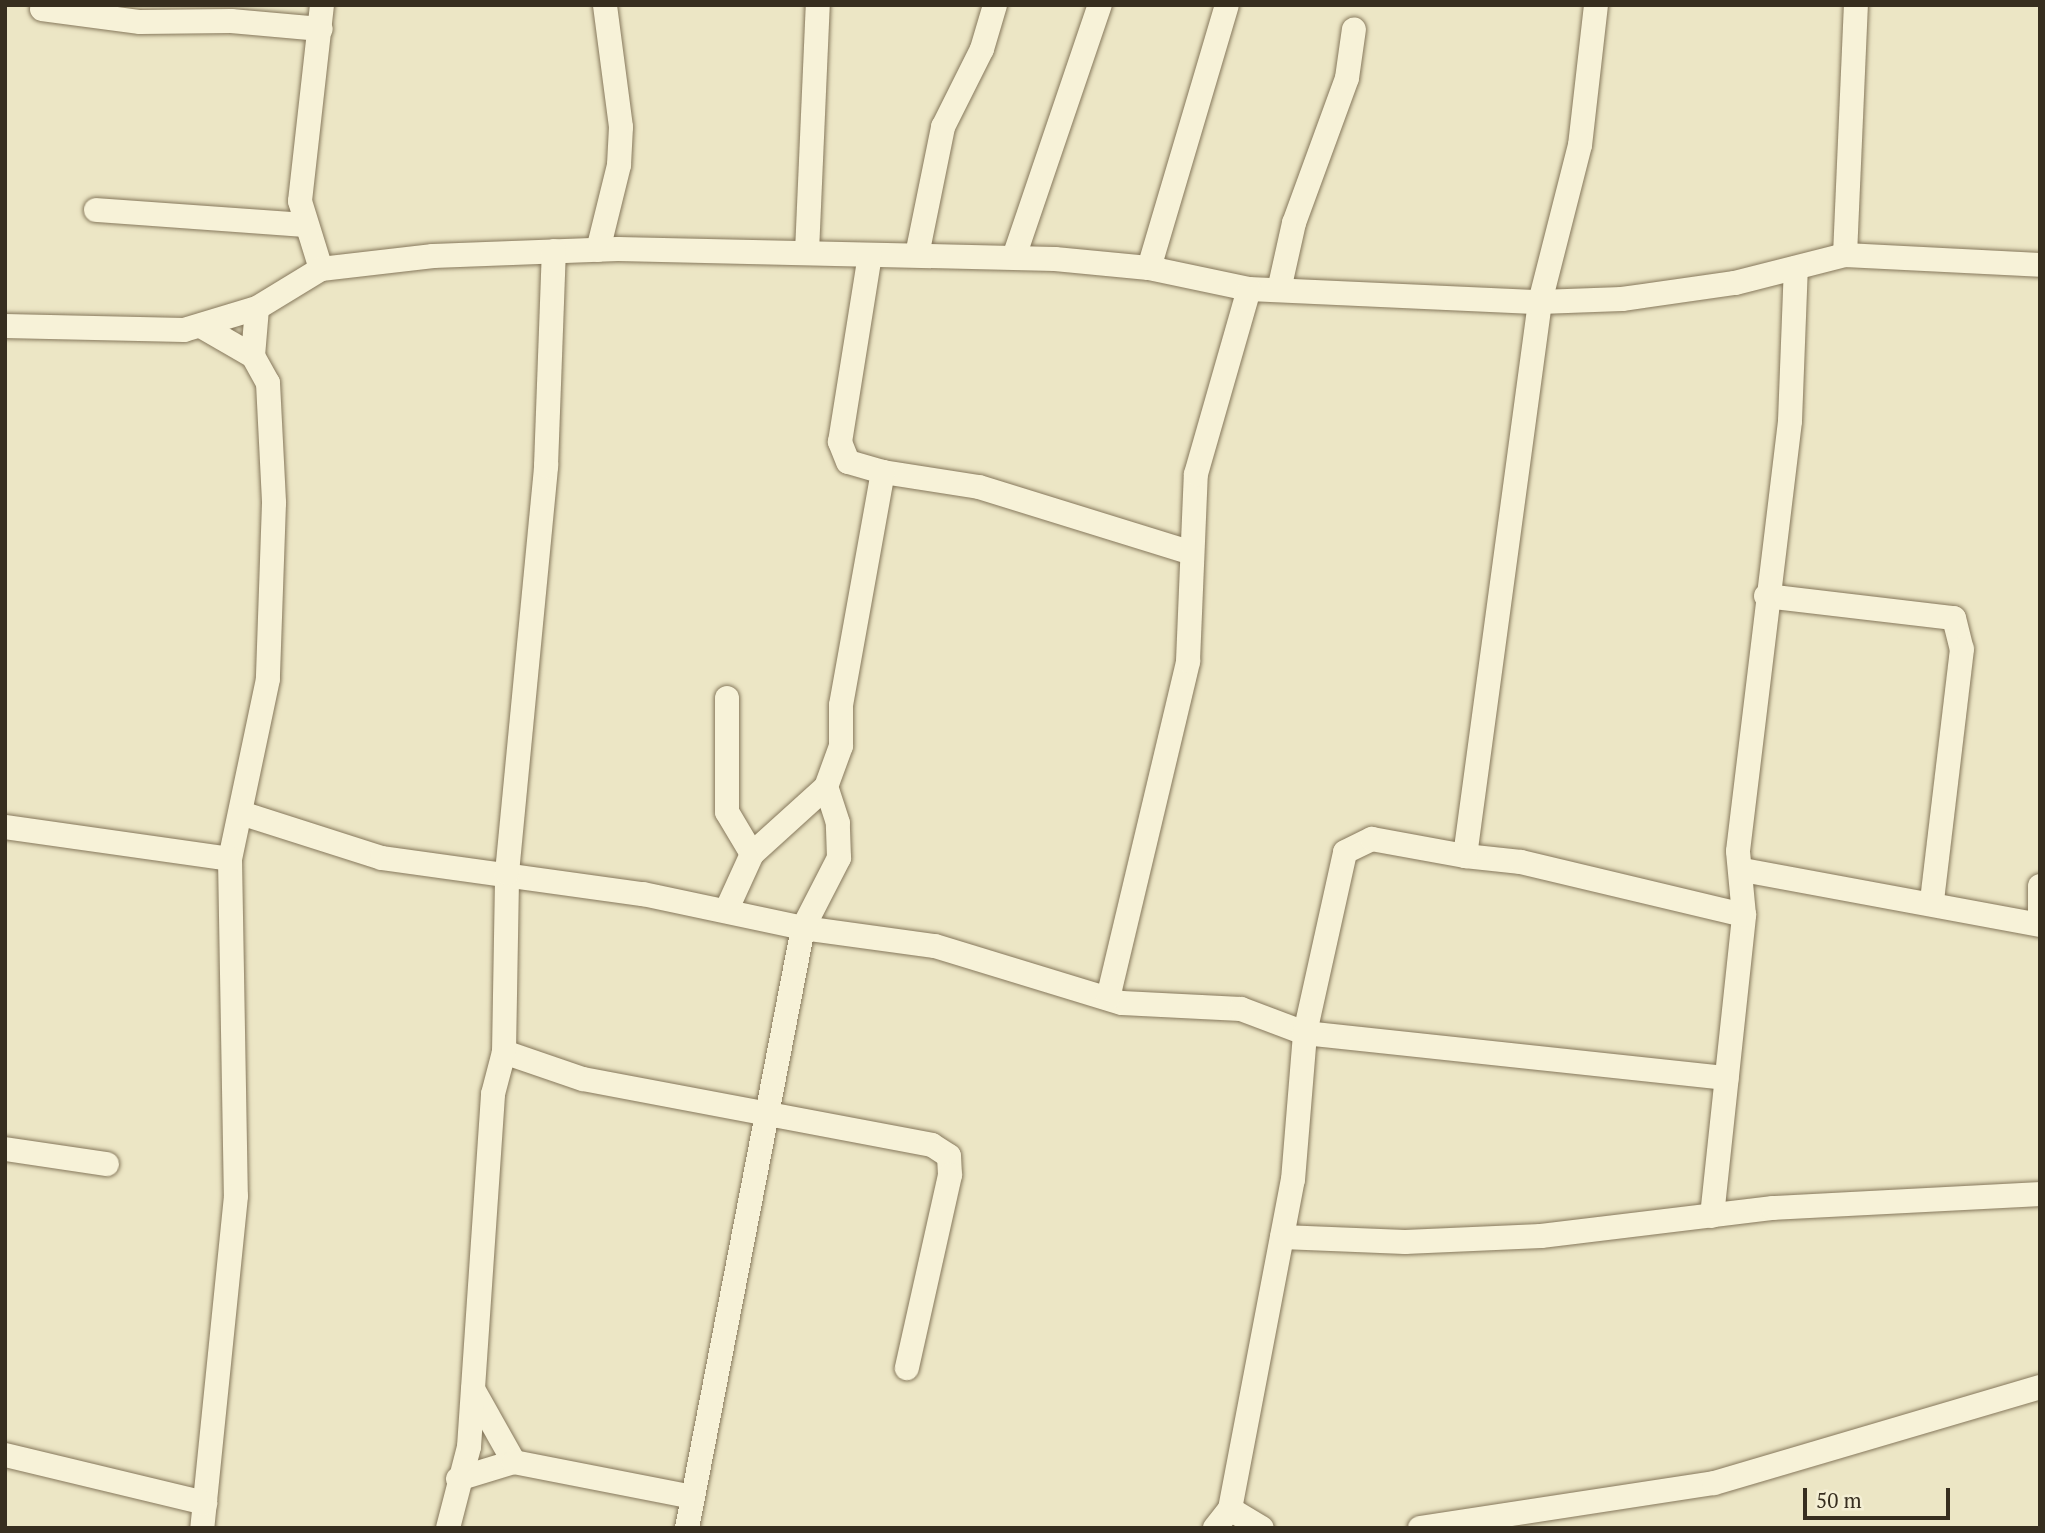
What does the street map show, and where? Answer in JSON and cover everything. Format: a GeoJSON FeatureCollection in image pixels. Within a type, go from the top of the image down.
{"type":"FeatureCollection","features":[{"type":"Feature","properties":{"kind":"street"},"geometry":{"type":"LineString","coordinates":[[598,250],[620,165],[621,127],[605,5]]}},
{"type":"Feature","properties":{"kind":"street"},"geometry":{"type":"LineString","coordinates":[[807,252],[818,5]]}},
{"type":"Feature","properties":{"kind":"street"},"geometry":{"type":"LineString","coordinates":[[917,255],[943,127],[982,49],[995,5]]}},
{"type":"Feature","properties":{"kind":"street"},"geometry":{"type":"LineString","coordinates":[[1014,257],[1100,5]]}},
{"type":"Feature","properties":{"kind":"street"},"geometry":{"type":"LineString","coordinates":[[1149,268],[1227,5]]}},
{"type":"Feature","properties":{"kind":"street"},"geometry":{"type":"LineString","coordinates":[[1465,856],[1540,302],[1580,145],[1596,5]]}},
{"type":"Feature","properties":{"kind":"street"},"geometry":{"type":"LineString","coordinates":[[1845,255],[1856,5]]}},
{"type":"Feature","properties":{"kind":"street"},"geometry":{"type":"LineString","coordinates":[[42,9],[140,22],[321,17],[303,225],[321,269]]}},
{"type":"Feature","properties":{"kind":"street"},"geometry":{"type":"LineString","coordinates":[[1279,290],[1291,233],[1347,78],[1354,29]]}},
{"type":"Feature","properties":{"kind":"street"},"geometry":{"type":"LineString","coordinates":[[96,210],[303,225]]}},
{"type":"Feature","properties":{"kind":"street"},"geometry":{"type":"LineString","coordinates":[[448,1528],[458,1479],[469,1447],[494,1094],[503,1052],[507,873],[546,466],[554,251]]}},
{"type":"Feature","properties":{"kind":"street"},"geometry":{"type":"LineString","coordinates":[[5,326],[106,332],[201,326],[257,308],[321,269],[554,251],[807,252],[1014,257],[1149,268],[1249,289],[1540,302],[1622,299],[1797,268],[1845,255],[2040,265]]}},
{"type":"Feature","properties":{"kind":"street"},"geometry":{"type":"LineString","coordinates":[[870,255],[840,442],[848,462],[883,472],[979,487],[1192,553]]}},
{"type":"Feature","properties":{"kind":"street"},"geometry":{"type":"LineString","coordinates":[[1712,1216],[1744,915],[1743,870],[1738,851],[1766,596],[1790,421],[1797,268]]}},
{"type":"Feature","properties":{"kind":"street"},"geometry":{"type":"LineString","coordinates":[[1108,998],[1188,661],[1192,553],[1207,423],[1249,289]]}},
{"type":"Feature","properties":{"kind":"street"},"geometry":{"type":"LineString","coordinates":[[253,356],[257,308]]}},
{"type":"Feature","properties":{"kind":"street"},"geometry":{"type":"LineString","coordinates":[[201,326],[253,356],[268,383],[272,413],[274,598],[264,713],[244,814],[230,859],[236,1196],[202,1528]]}},
{"type":"Feature","properties":{"kind":"street"},"geometry":{"type":"LineString","coordinates":[[726,911],[752,854],[826,787],[841,746],[841,705],[883,472]]}},
{"type":"Feature","properties":{"kind":"street"},"geometry":{"type":"LineString","coordinates":[[1766,596],[1954,618],[1962,649],[1932,902]]}},
{"type":"Feature","properties":{"kind":"street"},"geometry":{"type":"LineString","coordinates":[[727,698],[727,811],[752,854]]}},
{"type":"Feature","properties":{"kind":"street"},"geometry":{"type":"LineString","coordinates":[[687,1528],[803,928],[839,858],[838,822],[826,787]]}},
{"type":"Feature","properties":{"kind":"street"},"geometry":{"type":"LineString","coordinates":[[244,814],[382,858],[507,873],[726,911],[803,928],[935,946],[1108,998],[1241,1009],[1305,1033],[1727,1078]]}},
{"type":"Feature","properties":{"kind":"street"},"geometry":{"type":"LineString","coordinates":[[5,827],[230,859]]}},
{"type":"Feature","properties":{"kind":"street"},"geometry":{"type":"LineString","coordinates":[[1262,1528],[1223,1519],[1282,1237],[1297,1152],[1305,1033],[1345,852],[1372,839],[1465,856],[1521,862],[1744,915]]}},
{"type":"Feature","properties":{"kind":"street"},"geometry":{"type":"LineString","coordinates":[[1743,870],[2040,923],[2040,886]]}},
{"type":"Feature","properties":{"kind":"street"},"geometry":{"type":"LineString","coordinates":[[503,1052],[583,1079],[932,1145],[949,1156],[950,1175],[907,1368]]}},
{"type":"Feature","properties":{"kind":"street"},"geometry":{"type":"LineString","coordinates":[[5,1149],[107,1164]]}},
{"type":"Feature","properties":{"kind":"street"},"geometry":{"type":"LineString","coordinates":[[1282,1237],[1405,1242],[1541,1236],[1712,1216],[2039,1194]]}},
{"type":"Feature","properties":{"kind":"street"},"geometry":{"type":"LineString","coordinates":[[1420,1528],[1714,1483],[2040,1387]]}},
{"type":"Feature","properties":{"kind":"street"},"geometry":{"type":"LineString","coordinates":[[473,1389],[514,1462]]}},
{"type":"Feature","properties":{"kind":"street"},"geometry":{"type":"LineString","coordinates":[[5,1455],[205,1503]]}},
{"type":"Feature","properties":{"kind":"street"},"geometry":{"type":"LineString","coordinates":[[458,1479],[514,1462],[693,1497]]}}]}
